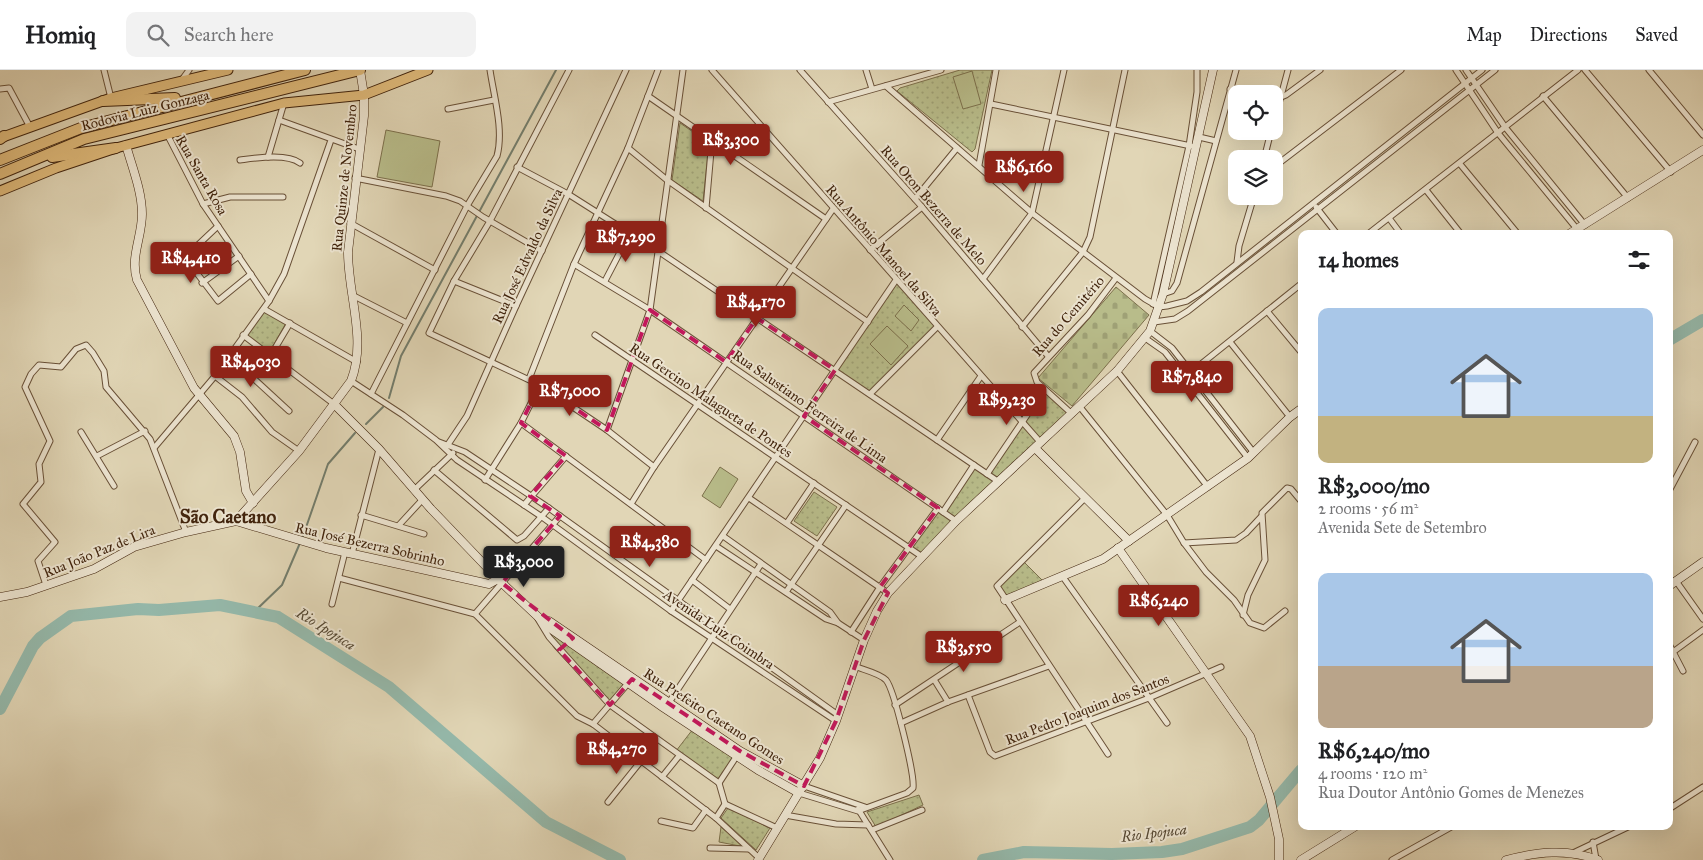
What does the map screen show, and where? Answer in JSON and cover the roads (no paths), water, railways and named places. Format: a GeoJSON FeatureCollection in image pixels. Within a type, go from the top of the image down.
{"type":"FeatureCollection","features":[{"type":"Feature","properties":{"kind":"highway","name":"Rodovia Luiz Gonzaga"},"geometry":{"type":"LineString","coordinates":[[0,160],[81,128],[305,70]]}},
{"type":"Feature","properties":{"kind":"highway","name":"Rodovia Luiz Gonzaga"},"geometry":{"type":"LineString","coordinates":[[0,174],[84,139],[360,70]]}},
{"type":"Feature","properties":{"kind":"highway"},"geometry":{"type":"LineString","coordinates":[[107,100],[164,100],[245,86]]}},
{"type":"Feature","properties":{"kind":"highway"},"geometry":{"type":"LineString","coordinates":[[0,178],[48,158],[121,147]]}},
{"type":"Feature","properties":{"kind":"main road"},"geometry":{"type":"LineString","coordinates":[[1,138],[107,100],[228,70]]}},
{"type":"Feature","properties":{"kind":"main road"},"geometry":{"type":"LineString","coordinates":[[0,192],[47,172],[121,147],[284,103],[364,95],[428,70]]}},
{"type":"Feature","properties":{"kind":"street"},"geometry":{"type":"LineString","coordinates":[[104,70],[107,100]]}},
{"type":"Feature","properties":{"kind":"street"},"geometry":{"type":"LineString","coordinates":[[180,81],[189,70]]}},
{"type":"Feature","properties":{"kind":"street","name":"Rua Quinze de Novembro"},"geometry":{"type":"LineString","coordinates":[[236,521],[299,451],[351,381],[357,362],[358,344],[348,270],[350,222],[364,95],[360,70]]}},
{"type":"Feature","properties":{"kind":"street"},"geometry":{"type":"LineString","coordinates":[[371,394],[500,147],[490,70]]}},
{"type":"Feature","properties":{"kind":"street"},"geometry":{"type":"LineString","coordinates":[[569,70],[490,220],[454,281],[429,332],[540,384],[606,430],[654,467]]}},
{"type":"Feature","properties":{"kind":"street","name":"Rua José Edvaldo da Silva"},"geometry":{"type":"LineString","coordinates":[[446,447],[468,416],[516,306],[626,70]]}},
{"type":"Feature","properties":{"kind":"street"},"geometry":{"type":"LineString","coordinates":[[529,379],[574,264],[628,148],[658,70]]}},
{"type":"Feature","properties":{"kind":"street"},"geometry":{"type":"LineString","coordinates":[[606,430],[650,310],[683,70]]}},
{"type":"Feature","properties":{"kind":"street","name":"Rua Antônio Manoel da Silva"},"geometry":{"type":"LineString","coordinates":[[712,70],[1022,422],[1039,446]]}},
{"type":"Feature","properties":{"kind":"street","name":"Rua Oton Bezerra de Melo"},"geometry":{"type":"LineString","coordinates":[[800,70],[922,207],[1048,356]]}},
{"type":"Feature","properties":{"kind":"street"},"geometry":{"type":"LineString","coordinates":[[866,70],[872,89]]}},
{"type":"Feature","properties":{"kind":"street"},"geometry":{"type":"LineString","coordinates":[[828,102],[941,70]]}},
{"type":"Feature","properties":{"kind":"street"},"geometry":{"type":"LineString","coordinates":[[980,165],[996,70]]}},
{"type":"Feature","properties":{"kind":"street"},"geometry":{"type":"LineString","coordinates":[[983,279],[1032,213],[1064,70]]}},
{"type":"Feature","properties":{"kind":"street"},"geometry":{"type":"LineString","coordinates":[[1022,326],[1083,252],[1093,226],[1125,70]]}},
{"type":"Feature","properties":{"kind":"street"},"geometry":{"type":"LineString","coordinates":[[1156,306],[1163,294],[1193,147],[1197,70]]}},
{"type":"Feature","properties":{"kind":"street"},"geometry":{"type":"LineString","coordinates":[[339,578],[475,614],[577,716],[593,724],[706,810],[758,859],[820,758],[837,718],[864,640],[876,611],[888,593],[921,556],[956,522],[1118,371],[1150,331],[1154,322],[1156,306],[1193,147],[1199,137],[1213,70]]}},
{"type":"Feature","properties":{"kind":"street"},"geometry":{"type":"LineString","coordinates":[[1231,85],[1236,70]]}},
{"type":"Feature","properties":{"kind":"street"},"geometry":{"type":"LineString","coordinates":[[1283,88],[1288,70]]}},
{"type":"Feature","properties":{"kind":"street"},"geometry":{"type":"LineString","coordinates":[[1283,97],[1320,70]]}},
{"type":"Feature","properties":{"kind":"street"},"geometry":{"type":"LineString","coordinates":[[1283,160],[1401,70]]}},
{"type":"Feature","properties":{"kind":"street"},"geometry":{"type":"LineString","coordinates":[[1456,70],[1498,133],[1581,227]]}},
{"type":"Feature","properties":{"kind":"street"},"geometry":{"type":"LineString","coordinates":[[1466,70],[1505,127],[1581,227]]}},
{"type":"Feature","properties":{"kind":"street"},"geometry":{"type":"LineString","coordinates":[[886,86],[980,165],[1032,213],[1116,278],[1156,306],[1187,301],[1482,70]]}},
{"type":"Feature","properties":{"kind":"street"},"geometry":{"type":"LineString","coordinates":[[1154,322],[1168,321],[1181,315],[1495,70]]}},
{"type":"Feature","properties":{"kind":"street"},"geometry":{"type":"LineString","coordinates":[[1373,230],[1578,70]]}},
{"type":"Feature","properties":{"kind":"street"},"geometry":{"type":"LineString","coordinates":[[1584,70],[1671,172]]}},
{"type":"Feature","properties":{"kind":"street"},"geometry":{"type":"LineString","coordinates":[[1649,70],[1703,135]]}},
{"type":"Feature","properties":{"kind":"street"},"geometry":{"type":"LineString","coordinates":[[0,89],[6,87],[12,92],[30,127]]}},
{"type":"Feature","properties":{"kind":"street"},"geometry":{"type":"LineString","coordinates":[[648,96],[826,219]]}},
{"type":"Feature","properties":{"kind":"street"},"geometry":{"type":"LineString","coordinates":[[1163,294],[1172,291],[1177,282],[1228,96]]}},
{"type":"Feature","properties":{"kind":"street"},"geometry":{"type":"LineString","coordinates":[[1543,96],[1628,198]]}},
{"type":"Feature","properties":{"kind":"street"},"geometry":{"type":"LineString","coordinates":[[448,109],[494,100]]}},
{"type":"Feature","properties":{"kind":"street"},"geometry":{"type":"LineString","coordinates":[[268,157],[284,103]]}},
{"type":"Feature","properties":{"kind":"street"},"geometry":{"type":"LineString","coordinates":[[991,104],[1053,119],[1193,147]]}},
{"type":"Feature","properties":{"kind":"street"},"geometry":{"type":"LineString","coordinates":[[279,120],[359,149]]}},
{"type":"Feature","properties":{"kind":"street","name":"Rua Santa Rosa"},"geometry":{"type":"LineString","coordinates":[[167,134],[203,204],[269,300]]}},
{"type":"Feature","properties":{"kind":"street"},"geometry":{"type":"LineString","coordinates":[[1199,137],[1216,141]]}},
{"type":"Feature","properties":{"kind":"street"},"geometry":{"type":"LineString","coordinates":[[154,448],[199,395],[264,309],[284,274],[331,140]]}},
{"type":"Feature","properties":{"kind":"street"},"geometry":{"type":"LineString","coordinates":[[706,208],[712,140]]}},
{"type":"Feature","properties":{"kind":"street"},"geometry":{"type":"LineString","coordinates":[[121,147],[142,207],[141,228],[134,261],[137,280],[199,395],[234,436],[240,452],[246,491],[253,503]]}},
{"type":"Feature","properties":{"kind":"street"},"geometry":{"type":"LineString","coordinates":[[628,148],[706,208],[868,322]]}},
{"type":"Feature","properties":{"kind":"street"},"geometry":{"type":"LineString","coordinates":[[915,199],[958,148]]}},
{"type":"Feature","properties":{"kind":"street"},"geometry":{"type":"LineString","coordinates":[[1576,230],[1671,172],[1703,150]]}},
{"type":"Feature","properties":{"kind":"street"},"geometry":{"type":"LineString","coordinates":[[240,160],[268,157],[295,160],[300,163]]}},
{"type":"Feature","properties":{"kind":"street"},"geometry":{"type":"LineString","coordinates":[[1460,164],[1515,230]]}},
{"type":"Feature","properties":{"kind":"street"},"geometry":{"type":"LineString","coordinates":[[517,167],[568,194],[658,251],[999,482]]}},
{"type":"Feature","properties":{"kind":"street"},"geometry":{"type":"LineString","coordinates":[[355,178],[446,196],[542,251]]}},
{"type":"Feature","properties":{"kind":"street"},"geometry":{"type":"LineString","coordinates":[[1426,190],[1458,230]]}},
{"type":"Feature","properties":{"kind":"street"},"geometry":{"type":"LineString","coordinates":[[203,204],[230,198],[283,197]]}},
{"type":"Feature","properties":{"kind":"street"},"geometry":{"type":"LineString","coordinates":[[1312,202],[1334,230]]}},
{"type":"Feature","properties":{"kind":"street"},"geometry":{"type":"LineString","coordinates":[[1240,269],[1237,262],[1252,205]]}},
{"type":"Feature","properties":{"kind":"street"},"geometry":{"type":"LineString","coordinates":[[870,250],[922,207]]}},
{"type":"Feature","properties":{"kind":"street"},"geometry":{"type":"LineString","coordinates":[[631,504],[654,467],[833,209]]}},
{"type":"Feature","properties":{"kind":"street"},"geometry":{"type":"LineString","coordinates":[[1389,218],[1398,230]]}},
{"type":"Feature","properties":{"kind":"street"},"geometry":{"type":"LineString","coordinates":[[350,222],[435,270]]}},
{"type":"Feature","properties":{"kind":"street"},"geometry":{"type":"LineString","coordinates":[[218,226],[182,260],[184,264],[196,272],[218,301],[251,274]]}},
{"type":"Feature","properties":{"kind":"street"},"geometry":{"type":"LineString","coordinates":[[605,281],[630,235]]}},
{"type":"Feature","properties":{"kind":"street"},"geometry":{"type":"LineString","coordinates":[[202,282],[238,256]]}},
{"type":"Feature","properties":{"kind":"street","name":"Rua Salustiano Ferreira de Lima"},"geometry":{"type":"LineString","coordinates":[[574,264],[605,281],[650,310],[956,522]]}},
{"type":"Feature","properties":{"kind":"street","name":"Rua do Cemitério"},"geometry":{"type":"LineString","coordinates":[[1044,390],[1035,379],[1036,369],[1088,315],[1116,278]]}},
{"type":"Feature","properties":{"kind":"street"},"geometry":{"type":"LineString","coordinates":[[671,611],[896,280]]}},
{"type":"Feature","properties":{"kind":"street"},"geometry":{"type":"LineString","coordinates":[[454,281],[516,306]]}},
{"type":"Feature","properties":{"kind":"street"},"geometry":{"type":"LineString","coordinates":[[1185,377],[1298,286]]}},
{"type":"Feature","properties":{"kind":"street"},"geometry":{"type":"LineString","coordinates":[[351,294],[407,323]]}},
{"type":"Feature","properties":{"kind":"street"},"geometry":{"type":"LineString","coordinates":[[264,309],[357,362]]}},
{"type":"Feature","properties":{"kind":"street"},"geometry":{"type":"LineString","coordinates":[[1268,311],[1298,348]]}},
{"type":"Feature","properties":{"kind":"street"},"geometry":{"type":"LineString","coordinates":[[271,355],[290,323]]}},
{"type":"Feature","properties":{"kind":"street"},"geometry":{"type":"LineString","coordinates":[[870,394],[937,327]]}},
{"type":"Feature","properties":{"kind":"street"},"geometry":{"type":"LineString","coordinates":[[1150,331],[1166,342],[1191,372],[1251,456]]}},
{"type":"Feature","properties":{"kind":"street"},"geometry":{"type":"LineString","coordinates":[[243,335],[334,404]]}},
{"type":"Feature","properties":{"kind":"street","name":"Rua Gercino Malagueta de Pontes"},"geometry":{"type":"LineString","coordinates":[[595,335],[698,403],[921,556]]}},
{"type":"Feature","properties":{"kind":"street"},"geometry":{"type":"LineString","coordinates":[[1145,338],[1165,352],[1251,456]]}},
{"type":"Feature","properties":{"kind":"street"},"geometry":{"type":"LineString","coordinates":[[1230,342],[1290,417]]}},
{"type":"Feature","properties":{"kind":"street"},"geometry":{"type":"LineString","coordinates":[[46,585],[38,561],[55,544],[24,504],[37,488],[42,478],[39,464],[50,441],[27,392],[26,383],[40,365],[61,367],[76,349],[86,345],[104,371],[106,387],[145,432],[154,448],[186,532]]}},
{"type":"Feature","properties":{"kind":"street"},"geometry":{"type":"LineString","coordinates":[[228,356],[290,411]]}},
{"type":"Feature","properties":{"kind":"street"},"geometry":{"type":"LineString","coordinates":[[1118,371],[1208,487]]}},
{"type":"Feature","properties":{"kind":"street"},"geometry":{"type":"LineString","coordinates":[[214,376],[242,397],[272,432],[299,451]]}},
{"type":"Feature","properties":{"kind":"street"},"geometry":{"type":"LineString","coordinates":[[937,440],[981,376]]}},
{"type":"Feature","properties":{"kind":"street"},"geometry":{"type":"LineString","coordinates":[[351,381],[404,415],[446,447]]}},
{"type":"Feature","properties":{"kind":"street"},"geometry":{"type":"LineString","coordinates":[[485,480],[521,423],[540,384]]}},
{"type":"Feature","properties":{"kind":"street"},"geometry":{"type":"LineString","coordinates":[[986,474],[1044,390],[1072,414]]}},
{"type":"Feature","properties":{"kind":"street","name":"Rua Prefeito Caetano Gomes"},"geometry":{"type":"LineString","coordinates":[[334,404],[379,449],[423,500],[500,581],[531,609],[571,640],[666,706],[799,793],[858,809],[866,808],[907,793],[913,788],[901,723]]}},
{"type":"Feature","properties":{"kind":"street"},"geometry":{"type":"LineString","coordinates":[[1080,407],[1167,515],[1184,543],[1215,582],[1234,600],[1250,623],[1264,628],[1285,611]]}},
{"type":"Feature","properties":{"kind":"street"},"geometry":{"type":"LineString","coordinates":[[1005,600],[1103,559],[1251,456],[1290,417],[1298,412]]}},
{"type":"Feature","properties":{"kind":"street"},"geometry":{"type":"LineString","coordinates":[[521,423],[706,560]]}},
{"type":"Feature","properties":{"kind":"street"},"geometry":{"type":"LineString","coordinates":[[82,432],[114,486]]}},
{"type":"Feature","properties":{"kind":"street"},"geometry":{"type":"LineString","coordinates":[[97,456],[145,432]]}},
{"type":"Feature","properties":{"kind":"street"},"geometry":{"type":"LineString","coordinates":[[1673,483],[1695,442]]}},
{"type":"Feature","properties":{"kind":"street"},"geometry":{"type":"LineString","coordinates":[[1039,446],[1085,498],[1129,541]]}},
{"type":"Feature","properties":{"kind":"street","name":"Avenida Luiz Coimbra"},"geometry":{"type":"LineString","coordinates":[[446,447],[456,449],[549,508],[789,680],[837,718]]}},
{"type":"Feature","properties":{"kind":"street","name":"Avenida Luiz Coimbra"},"geometry":{"type":"LineString","coordinates":[[446,447],[451,455],[485,480],[542,517],[671,611],[784,688],[837,718]]}},
{"type":"Feature","properties":{"kind":"street"},"geometry":{"type":"LineString","coordinates":[[332,604],[361,515],[379,449]]}},
{"type":"Feature","properties":{"kind":"street"},"geometry":{"type":"LineString","coordinates":[[414,490],[456,449]]}},
{"type":"Feature","properties":{"kind":"street"},"geometry":{"type":"LineString","coordinates":[[524,505],[566,456]]}},
{"type":"Feature","properties":{"kind":"street"},"geometry":{"type":"LineString","coordinates":[[944,512],[974,465]]}},
{"type":"Feature","properties":{"kind":"street"},"geometry":{"type":"LineString","coordinates":[[434,470],[514,539],[520,540],[549,508]]}},
{"type":"Feature","properties":{"kind":"street"},"geometry":{"type":"LineString","coordinates":[[788,523],[814,483]]}},
{"type":"Feature","properties":{"kind":"street"},"geometry":{"type":"LineString","coordinates":[[1243,615],[1248,595],[1265,560],[1265,536],[1261,517],[1263,509],[1287,488],[1291,489],[1298,497]]}},
{"type":"Feature","properties":{"kind":"street"},"geometry":{"type":"LineString","coordinates":[[749,498],[888,593]]}},
{"type":"Feature","properties":{"kind":"street"},"geometry":{"type":"LineString","coordinates":[[1085,498],[997,586],[1088,721],[1108,754]]}},
{"type":"Feature","properties":{"kind":"street"},"geometry":{"type":"LineString","coordinates":[[400,525],[423,500]]}},
{"type":"Feature","properties":{"kind":"street"},"geometry":{"type":"LineString","coordinates":[[786,592],[846,506]]}},
{"type":"Feature","properties":{"kind":"street"},"geometry":{"type":"LineString","coordinates":[[851,632],[880,587],[938,508]]}},
{"type":"Feature","properties":{"kind":"street"},"geometry":{"type":"LineString","coordinates":[[361,515],[400,525],[424,534]]}},
{"type":"Feature","properties":{"kind":"street"},"geometry":{"type":"LineString","coordinates":[[475,614],[500,581],[560,516]]}},
{"type":"Feature","properties":{"kind":"street"},"geometry":{"type":"LineString","coordinates":[[1184,543],[1236,540],[1246,533],[1261,517]]}},
{"type":"Feature","properties":{"kind":"street","name":"Rua João Paz de Lira"},"geometry":{"type":"LineString","coordinates":[[0,597],[28,592],[94,569],[126,550],[186,532],[236,521]]}},
{"type":"Feature","properties":{"kind":"street","name":"Rua José Bezerra Sobrinho"},"geometry":{"type":"LineString","coordinates":[[236,521],[314,545],[349,553],[489,584],[500,581]]}},
{"type":"Feature","properties":{"kind":"street"},"geometry":{"type":"LineString","coordinates":[[722,536],[830,612],[838,623]]}},
{"type":"Feature","properties":{"kind":"street"},"geometry":{"type":"LineString","coordinates":[[716,546],[826,619],[838,623],[864,640]]}},
{"type":"Feature","properties":{"kind":"street"},"geometry":{"type":"LineString","coordinates":[[1118,548],[1250,736],[1256,749],[1270,797],[1279,839],[1279,860]]}},
{"type":"Feature","properties":{"kind":"street"},"geometry":{"type":"LineString","coordinates":[[1673,583],[1703,562]]}},
{"type":"Feature","properties":{"kind":"street"},"geometry":{"type":"LineString","coordinates":[[666,706],[761,564]]}},
{"type":"Feature","properties":{"kind":"street"},"geometry":{"type":"LineString","coordinates":[[1063,577],[1167,723]]}},
{"type":"Feature","properties":{"kind":"street"},"geometry":{"type":"LineString","coordinates":[[692,580],[730,609]]}},
{"type":"Feature","properties":{"kind":"street"},"geometry":{"type":"LineString","coordinates":[[1676,581],[1703,619]]}},
{"type":"Feature","properties":{"kind":"street"},"geometry":{"type":"LineString","coordinates":[[539,615],[543,630],[610,705],[678,756],[719,783],[726,804],[777,828]]}},
{"type":"Feature","properties":{"kind":"street"},"geometry":{"type":"LineString","coordinates":[[896,705],[935,681],[1020,622]]}},
{"type":"Feature","properties":{"kind":"street"},"geometry":{"type":"LineString","coordinates":[[1683,671],[1673,652],[1703,630]]}},
{"type":"Feature","properties":{"kind":"street"},"geometry":{"type":"LineString","coordinates":[[559,650],[571,640]]}},
{"type":"Feature","properties":{"kind":"street"},"geometry":{"type":"LineString","coordinates":[[854,666],[884,678],[890,685],[901,723],[948,702],[1050,666]]}},
{"type":"Feature","properties":{"kind":"street","name":"Rua Pedro Joaquim dos Santos"},"geometry":{"type":"LineString","coordinates":[[968,695],[990,752],[995,756],[1149,698],[1221,667]]}},
{"type":"Feature","properties":{"kind":"street"},"geometry":{"type":"LineString","coordinates":[[784,688],[789,680]]}},
{"type":"Feature","properties":{"kind":"street"},"geometry":{"type":"LineString","coordinates":[[593,724],[630,681]]}},
{"type":"Feature","properties":{"kind":"street"},"geometry":{"type":"LineString","coordinates":[[935,681],[948,702]]}},
{"type":"Feature","properties":{"kind":"street"},"geometry":{"type":"LineString","coordinates":[[719,783],[738,754]]}},
{"type":"Feature","properties":{"kind":"street"},"geometry":{"type":"LineString","coordinates":[[662,777],[678,756]]}},
{"type":"Feature","properties":{"kind":"street"},"geometry":{"type":"LineString","coordinates":[[608,802],[641,761]]}},
{"type":"Feature","properties":{"kind":"street","name":"Rua Prefeito Caetano Gomes"},"geometry":{"type":"LineString","coordinates":[[759,767],[858,809]]}},
{"type":"Feature","properties":{"kind":"street"},"geometry":{"type":"LineString","coordinates":[[1673,806],[1703,787]]}},
{"type":"Feature","properties":{"kind":"street"},"geometry":{"type":"LineString","coordinates":[[716,818],[726,804]]}},
{"type":"Feature","properties":{"kind":"street"},"geometry":{"type":"LineString","coordinates":[[858,809],[890,860]]}},
{"type":"Feature","properties":{"kind":"street"},"geometry":{"type":"LineString","coordinates":[[662,821],[693,828],[706,810]]}},
{"type":"Feature","properties":{"kind":"street"},"geometry":{"type":"LineString","coordinates":[[872,830],[922,810]]}},
{"type":"Feature","properties":{"kind":"street"},"geometry":{"type":"LineString","coordinates":[[785,815],[836,824],[868,825]]}},
{"type":"Feature","properties":{"kind":"street"},"geometry":{"type":"LineString","coordinates":[[1301,860],[1350,830]]}},
{"type":"Feature","properties":{"kind":"street"},"geometry":{"type":"LineString","coordinates":[[1392,860],[1446,830]]}},
{"type":"Feature","properties":{"kind":"street"},"geometry":{"type":"LineString","coordinates":[[1573,853],[1621,830]]}},
{"type":"Feature","properties":{"kind":"street"},"geometry":{"type":"LineString","coordinates":[[1506,860],[1537,853],[1573,853],[1597,860],[1593,842]]}},
{"type":"Feature","properties":{"kind":"street"},"geometry":{"type":"LineString","coordinates":[[710,848],[749,849]]}},
{"type":"Feature","properties":{"kind":"waterway"},"geometry":{"type":"LineString","coordinates":[[389,398],[401,356],[556,70]]}},
{"type":"Feature","properties":{"kind":"waterway","name":"Rio Ipojuca"},"geometry":{"type":"LineString","coordinates":[[1673,338],[1703,320]]}},
{"type":"Feature","properties":{"kind":"waterway"},"geometry":{"type":"LineString","coordinates":[[366,424],[383,407]]}},
{"type":"Feature","properties":{"kind":"waterway"},"geometry":{"type":"LineString","coordinates":[[302,539],[328,464],[355,433]]}},
{"type":"Feature","properties":{"kind":"waterway"},"geometry":{"type":"LineString","coordinates":[[254,612],[282,585],[300,543]]}},
{"type":"Feature","properties":{"kind":"waterway","name":"Rio Ipojuca"},"geometry":{"type":"LineString","coordinates":[[0,709],[33,646],[40,638],[71,616],[138,609],[159,610],[220,605],[278,617],[389,687],[546,822],[620,860]]}},
{"type":"Feature","properties":{"kind":"waterway","name":"Rio Ipojuca"},"geometry":{"type":"LineString","coordinates":[[983,860],[1024,852],[1112,854],[1162,852],[1182,849],[1250,827],[1259,820],[1298,774]]}},
{"type":"Feature","properties":{"kind":"district","name":"São Caetano"},"geometry":{"type":"Point","coordinates":[228,516]}}]}
